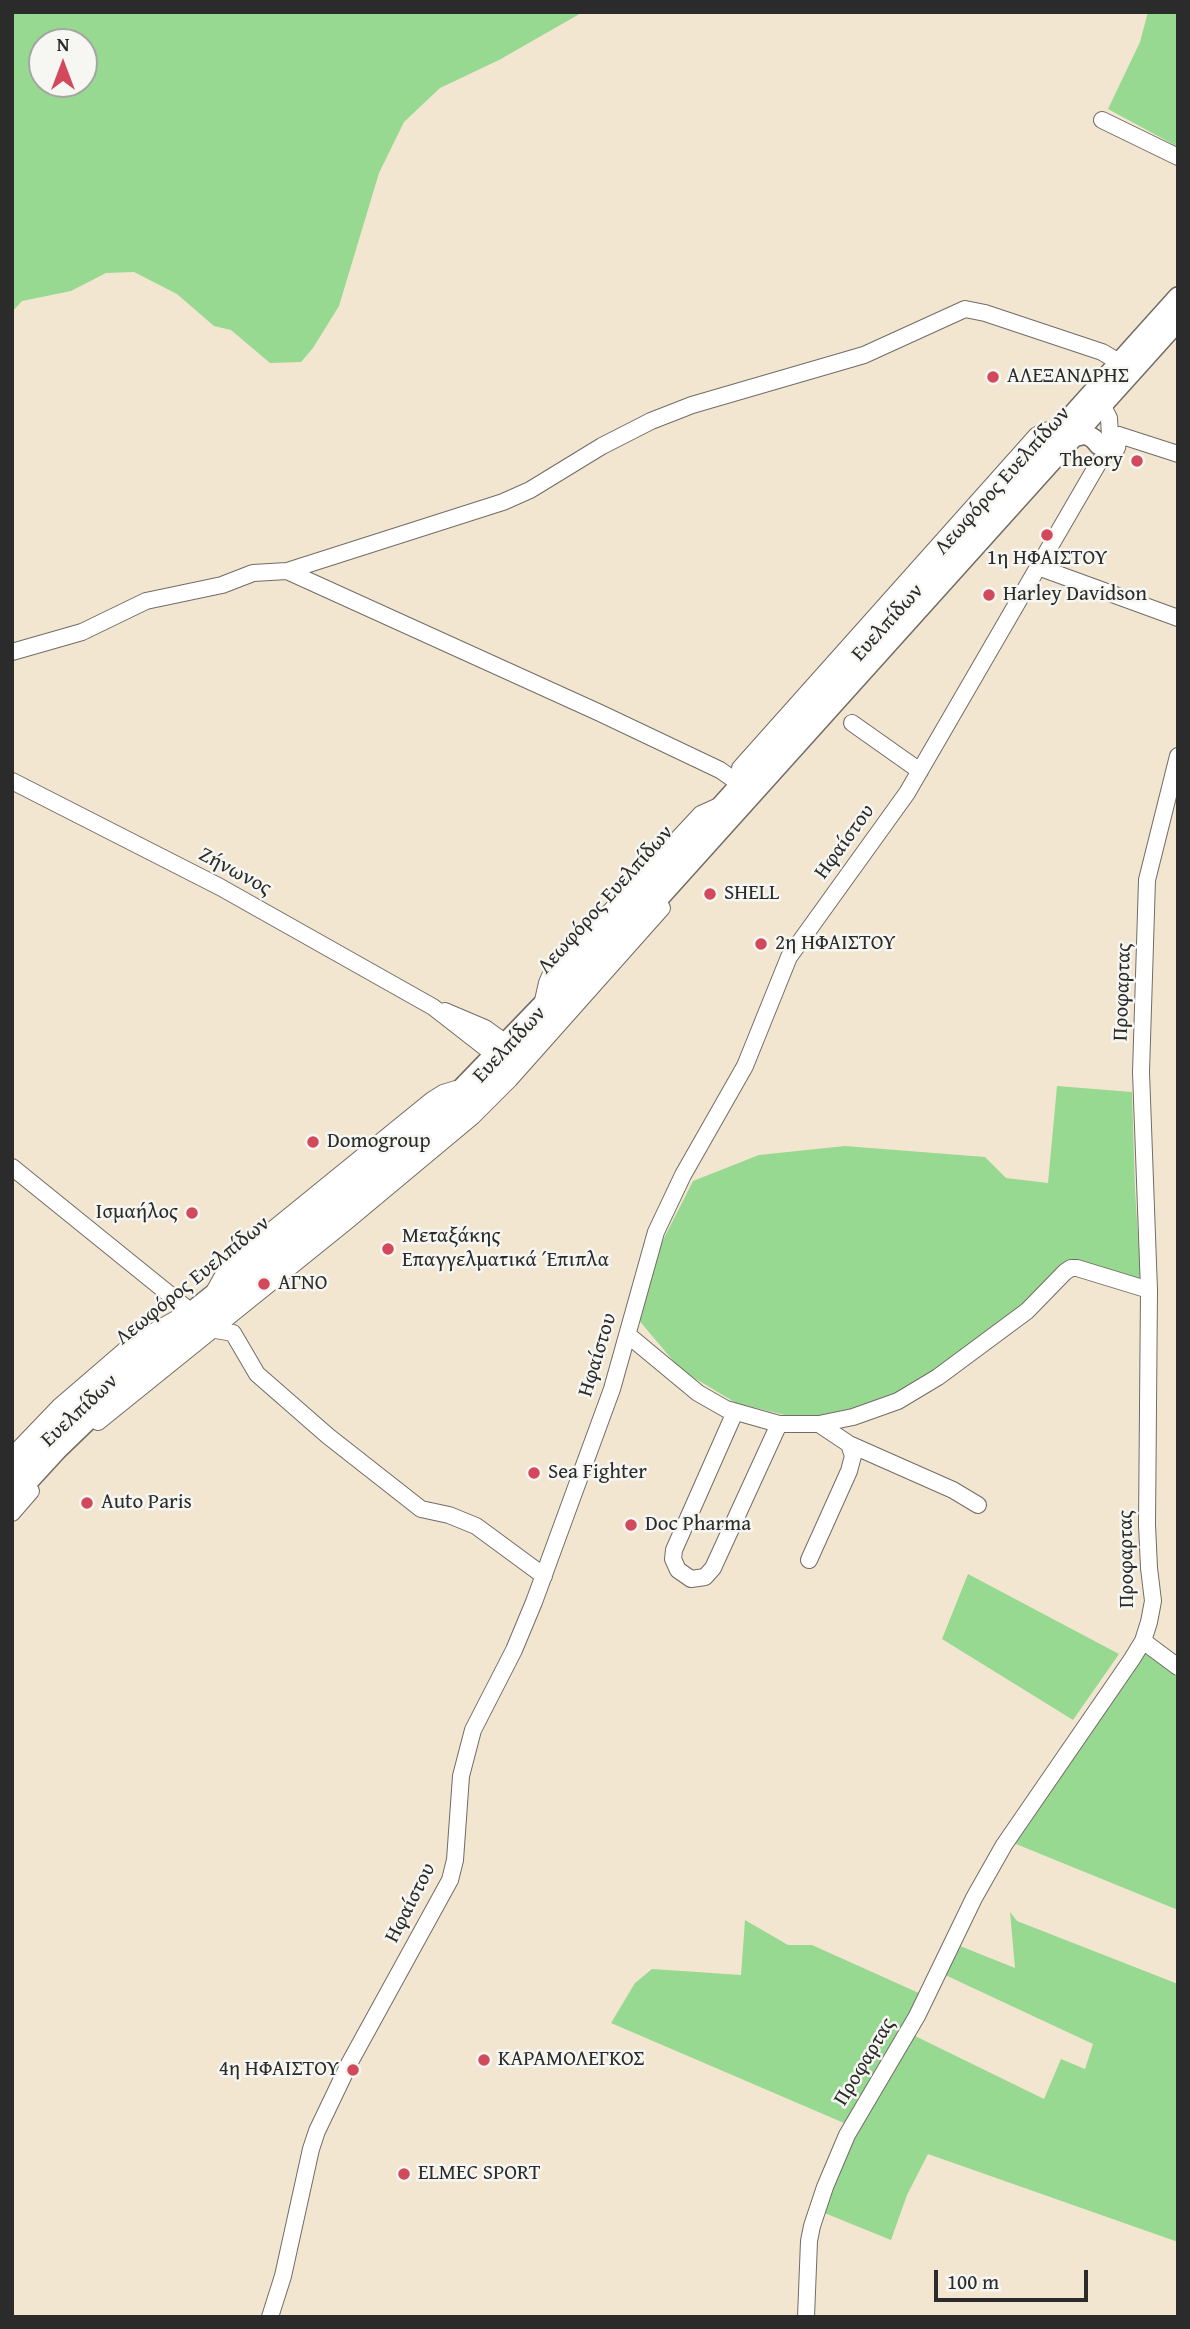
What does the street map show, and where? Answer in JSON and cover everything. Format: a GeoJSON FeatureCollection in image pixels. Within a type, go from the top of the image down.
{"type":"FeatureCollection","features":[{"type":"Feature","properties":{"kind":"main road","name":"Λεωφόρος Ευελπίδων"},"geometry":{"type":"LineString","coordinates":[[1094,404],[1119,362],[1178,297]]}},
{"type":"Feature","properties":{"kind":"main road","name":"Λεωφόρος Ευελπίδων"},"geometry":{"type":"LineString","coordinates":[[12,1475],[97,1388],[368,1171],[462,1088],[593,979],[648,898],[740,784],[1066,433],[1178,321]]}},
{"type":"Feature","properties":{"kind":"main road","name":"Λεωφόρος Ευελπίδων"},"geometry":{"type":"LineString","coordinates":[[13,1508],[57,1450],[117,1392],[343,1217],[447,1123],[542,1005],[771,780],[867,673],[1032,482],[1066,433]]}},
{"type":"Feature","properties":{"kind":"main road"},"geometry":{"type":"LineString","coordinates":[[1066,433],[1086,434],[1094,439],[1101,454]]}},
{"type":"Feature","properties":{"kind":"street"},"geometry":{"type":"LineString","coordinates":[[1102,120],[1178,157]]}},
{"type":"Feature","properties":{"kind":"street"},"geometry":{"type":"LineString","coordinates":[[12,652],[82,632],[146,601],[222,585],[253,573],[287,571],[503,502],[530,490],[602,446],[651,421],[692,405],[864,355],[965,309],[985,313],[1102,352],[1119,362]]}},
{"type":"Feature","properties":{"kind":"street"},"geometry":{"type":"LineString","coordinates":[[1094,404],[1101,454],[1117,448],[1119,435],[1178,454]]}},
{"type":"Feature","properties":{"kind":"street","name":"Ηφαίστου"},"geometry":{"type":"LineString","coordinates":[[270,2317],[283,2276],[314,2137],[348,2067],[449,1884],[455,1860],[461,1776],[473,1730],[519,1639],[544,1576],[612,1389],[656,1232],[686,1170],[746,1066],[789,957],[907,793],[1101,454]]}},
{"type":"Feature","properties":{"kind":"street"},"geometry":{"type":"LineString","coordinates":[[1038,567],[1178,618]]}},
{"type":"Feature","properties":{"kind":"street"},"geometry":{"type":"LineString","coordinates":[[287,571],[612,718],[720,770],[740,784]]}},
{"type":"Feature","properties":{"kind":"street"},"geometry":{"type":"LineString","coordinates":[[852,723],[920,771]]}},
{"type":"Feature","properties":{"kind":"street","name":"Προφαρτας"},"geometry":{"type":"LineString","coordinates":[[806,2317],[812,2226],[847,2135],[917,2016],[974,1898],[1004,1845],[1143,1641],[1149,1622],[1153,1601],[1147,1525],[1149,1290],[1141,1072],[1147,880],[1178,756]]}},
{"type":"Feature","properties":{"kind":"street","name":"Ζήνωνος"},"geometry":{"type":"LineString","coordinates":[[12,781],[220,887],[433,1007],[506,1053]]}},
{"type":"Feature","properties":{"kind":"street","name":"Ευελπίδων"},"geometry":{"type":"LineString","coordinates":[[13,1508],[102,1418],[343,1217],[473,1116],[510,1079],[593,979]]}},
{"type":"Feature","properties":{"kind":"street"},"geometry":{"type":"LineString","coordinates":[[12,1167],[190,1311]]}},
{"type":"Feature","properties":{"kind":"street"},"geometry":{"type":"LineString","coordinates":[[628,1335],[698,1393],[735,1412],[779,1424],[819,1424],[853,1417],[898,1401],[938,1377],[1027,1311],[1072,1268],[1149,1290]]}},
{"type":"Feature","properties":{"kind":"street","name":"Ευελπίδων"},"geometry":{"type":"LineString","coordinates":[[12,1456],[60,1406],[132,1343],[190,1311]]}},
{"type":"Feature","properties":{"kind":"street"},"geometry":{"type":"LineString","coordinates":[[210,1329],[233,1333],[257,1374],[328,1436],[421,1509],[449,1515],[476,1526],[544,1576]]}},
{"type":"Feature","properties":{"kind":"street"},"geometry":{"type":"LineString","coordinates":[[735,1412],[674,1550],[673,1559],[678,1570],[691,1579],[705,1577],[713,1568],[779,1424]]}},
{"type":"Feature","properties":{"kind":"street"},"geometry":{"type":"LineString","coordinates":[[819,1424],[849,1444],[942,1485],[978,1505]]}},
{"type":"Feature","properties":{"kind":"street"},"geometry":{"type":"LineString","coordinates":[[809,1560],[849,1471],[853,1456],[849,1444]]}},
{"type":"Feature","properties":{"kind":"street"},"geometry":{"type":"LineString","coordinates":[[1143,1641],[1178,1667]]}},
{"type":"Feature","properties":{"kind":"green space"},"geometry":{"type":"Polygon","coordinates":[[[12,12],[583,12],[499,60],[440,88],[404,122],[379,173],[339,306],[301,362],[270,363],[231,330],[214,326],[177,294],[134,272],[106,273],[71,291],[22,301],[12,312],[12,12]]]}},
{"type":"Feature","properties":{"kind":"green space"},"geometry":{"type":"Polygon","coordinates":[[[1148,12],[1178,12],[1178,147],[1108,109],[1140,42],[1148,12]]]}},
{"type":"Feature","properties":{"kind":"green space"},"geometry":{"type":"Polygon","coordinates":[[[1057,1086],[1132,1092],[1141,1282],[1072,1263],[941,1370],[878,1401],[839,1414],[793,1417],[736,1403],[681,1370],[637,1318],[658,1250],[693,1181],[759,1155],[845,1146],[985,1157],[1006,1178],[1048,1183],[1057,1086]]]}},
{"type":"Feature","properties":{"kind":"green space"},"geometry":{"type":"Polygon","coordinates":[[[968,1574],[1119,1654],[1073,1720],[942,1639],[968,1574]]]}},
{"type":"Feature","properties":{"kind":"green space"},"geometry":{"type":"Polygon","coordinates":[[[1141,1650],[1178,1679],[1178,1910],[1016,1844],[1009,1847],[1141,1650]]]}},
{"type":"Feature","properties":{"kind":"green space"},"geometry":{"type":"Polygon","coordinates":[[[1010,1912],[1017,1921],[1178,1984],[1178,2242],[928,2154],[907,2195],[891,2240],[822,2212],[843,2155],[913,2035],[1044,2099],[1061,2059],[1085,2069],[1093,2044],[943,1974],[955,1944],[1015,1968],[1010,1912]]]}},
{"type":"Feature","properties":{"kind":"green space"},"geometry":{"type":"Polygon","coordinates":[[[745,1920],[788,1945],[812,1945],[921,1994],[909,2021],[844,2123],[611,2023],[635,1983],[652,1969],[741,1975],[745,1920]]]}},
{"type":"Feature","properties":{"kind":"place","name":"ΑΛΕΞΑΝΔΡΗΣ"},"geometry":{"type":"Point","coordinates":[993,377]}},
{"type":"Feature","properties":{"kind":"place","name":"Theory"},"geometry":{"type":"Point","coordinates":[1137,461]}},
{"type":"Feature","properties":{"kind":"place","name":"1η ΗΦΑΙΣΤΟΥ"},"geometry":{"type":"Point","coordinates":[1047,535]}},
{"type":"Feature","properties":{"kind":"place","name":"Harley Davidson"},"geometry":{"type":"Point","coordinates":[989,595]}},
{"type":"Feature","properties":{"kind":"place","name":"SHELL"},"geometry":{"type":"Point","coordinates":[710,894]}},
{"type":"Feature","properties":{"kind":"place","name":"2η ΗΦΑΙΣΤΟΥ"},"geometry":{"type":"Point","coordinates":[761,944]}},
{"type":"Feature","properties":{"kind":"place","name":"Domogroup"},"geometry":{"type":"Point","coordinates":[313,1142]}},
{"type":"Feature","properties":{"kind":"place","name":"Ισμαήλος"},"geometry":{"type":"Point","coordinates":[192,1213]}},
{"type":"Feature","properties":{"kind":"place","name":"Μεταξάκης Επαγγελματικά Έπιπλα"},"geometry":{"type":"Point","coordinates":[388,1249]}},
{"type":"Feature","properties":{"kind":"place","name":"ΑΓΝΟ"},"geometry":{"type":"Point","coordinates":[264,1284]}},
{"type":"Feature","properties":{"kind":"place","name":"Sea Fighter"},"geometry":{"type":"Point","coordinates":[534,1473]}},
{"type":"Feature","properties":{"kind":"place","name":"Auto Paris"},"geometry":{"type":"Point","coordinates":[87,1503]}},
{"type":"Feature","properties":{"kind":"place","name":"Doc Pharma"},"geometry":{"type":"Point","coordinates":[631,1525]}},
{"type":"Feature","properties":{"kind":"place","name":"ΚΑΡΑΜΟΛΕΓΚΟΣ"},"geometry":{"type":"Point","coordinates":[484,2060]}},
{"type":"Feature","properties":{"kind":"place","name":"4η ΗΦΑΙΣΤΟΥ"},"geometry":{"type":"Point","coordinates":[353,2070]}},
{"type":"Feature","properties":{"kind":"place","name":"ELMEC SPORT"},"geometry":{"type":"Point","coordinates":[404,2174]}}]}
